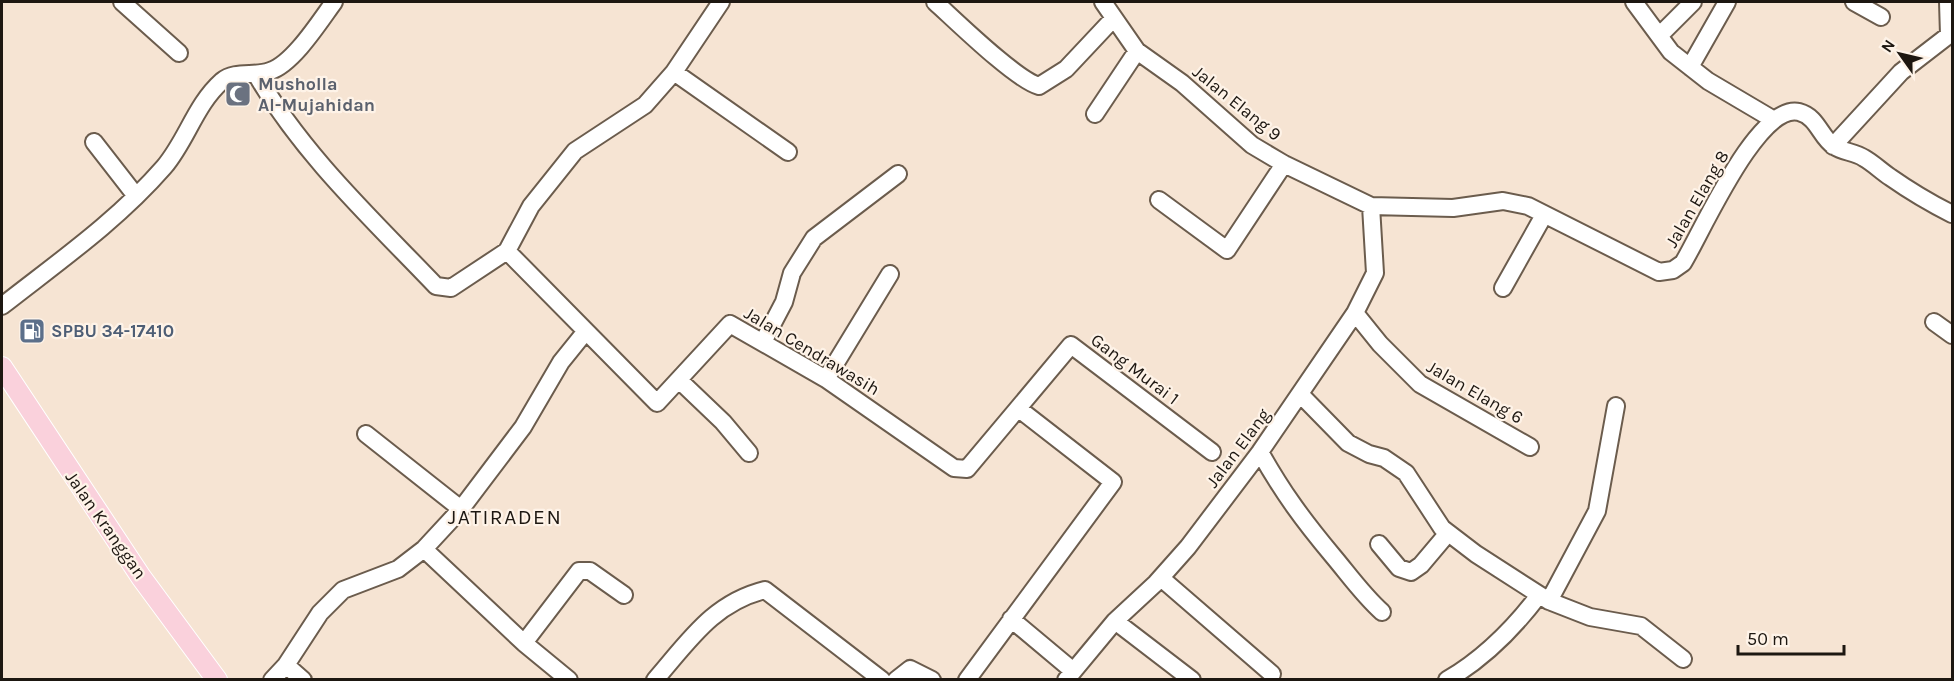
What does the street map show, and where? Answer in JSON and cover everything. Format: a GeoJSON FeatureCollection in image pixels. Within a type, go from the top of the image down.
{"type":"FeatureCollection","features":[{"type":"Feature","properties":{"kind":"main road","name":"Jalan Kranggan"},"geometry":{"type":"LineString","coordinates":[[2,367],[141,577],[217,680]]}},
{"type":"Feature","properties":{"kind":"street"},"geometry":{"type":"LineString","coordinates":[[122,2],[179,53]]}},
{"type":"Feature","properties":{"kind":"street"},"geometry":{"type":"LineString","coordinates":[[2,306],[110,222],[136,196],[171,159],[197,110],[214,89],[232,75],[272,71],[306,42],[334,2]]}},
{"type":"Feature","properties":{"kind":"street"},"geometry":{"type":"LineString","coordinates":[[256,74],[271,100],[337,182],[436,286],[452,288],[507,251],[531,206],[575,151],[645,105],[674,72],[722,2]]}},
{"type":"Feature","properties":{"kind":"street"},"geometry":{"type":"LineString","coordinates":[[935,2],[1028,81],[1039,86],[1066,69],[1113,19]]}},
{"type":"Feature","properties":{"kind":"street","name":"Jalan Elang 9"},"geometry":{"type":"LineString","coordinates":[[1103,2],[1137,51],[1182,83],[1252,145],[1284,164],[1371,206]]}},
{"type":"Feature","properties":{"kind":"street"},"geometry":{"type":"LineString","coordinates":[[1634,2],[1671,52],[1708,81],[1773,120],[1791,112],[1799,112],[1812,118],[1833,146],[1864,157],[1912,192],[1953,214]]}},
{"type":"Feature","properties":{"kind":"street"},"geometry":{"type":"LineString","coordinates":[[1659,35],[1694,2]]}},
{"type":"Feature","properties":{"kind":"street"},"geometry":{"type":"LineString","coordinates":[[1690,67],[1727,2]]}},
{"type":"Feature","properties":{"kind":"street"},"geometry":{"type":"LineString","coordinates":[[1854,2],[1881,17]]}},
{"type":"Feature","properties":{"kind":"street"},"geometry":{"type":"LineString","coordinates":[[1833,146],[1901,72],[1951,35],[1948,2]]}},
{"type":"Feature","properties":{"kind":"street"},"geometry":{"type":"LineString","coordinates":[[1095,114],[1137,51]]}},
{"type":"Feature","properties":{"kind":"street"},"geometry":{"type":"LineString","coordinates":[[674,72],[788,152]]}},
{"type":"Feature","properties":{"kind":"street","name":"Jalan Elang 8"},"geometry":{"type":"LineString","coordinates":[[1371,206],[1453,208],[1514,202],[1659,272],[1673,270],[1679,268],[1688,256],[1725,183],[1756,138],[1773,120]]}},
{"type":"Feature","properties":{"kind":"street"},"geometry":{"type":"LineString","coordinates":[[94,142],[136,196]]}},
{"type":"Feature","properties":{"kind":"street"},"geometry":{"type":"LineString","coordinates":[[1159,200],[1227,250],[1284,164]]}},
{"type":"Feature","properties":{"kind":"street"},"geometry":{"type":"LineString","coordinates":[[763,342],[784,302],[792,273],[814,238],[898,174]]}},
{"type":"Feature","properties":{"kind":"street","name":"Jalan Elang"},"geometry":{"type":"LineString","coordinates":[[1069,675],[1115,621],[1161,578],[1260,452],[1355,313],[1375,273],[1371,206]]}},
{"type":"Feature","properties":{"kind":"street"},"geometry":{"type":"LineString","coordinates":[[1503,288],[1544,215]]}},
{"type":"Feature","properties":{"kind":"street","name":"Jalan Cendrawasih"},"geometry":{"type":"LineString","coordinates":[[507,251],[653,401],[661,401],[730,324],[826,379],[954,468],[968,469],[1019,409]]}},
{"type":"Feature","properties":{"kind":"street"},"geometry":{"type":"LineString","coordinates":[[826,379],[890,274]]}},
{"type":"Feature","properties":{"kind":"street","name":"Jalan Elang 6"},"geometry":{"type":"LineString","coordinates":[[1355,313],[1380,344],[1420,384],[1530,447]]}},
{"type":"Feature","properties":{"kind":"street"},"geometry":{"type":"LineString","coordinates":[[1934,322],[1953,335]]}},
{"type":"Feature","properties":{"kind":"street"},"geometry":{"type":"LineString","coordinates":[[272,680],[286,665],[320,613],[343,590],[398,569],[424,549],[461,509],[523,427],[561,362],[586,331]]}},
{"type":"Feature","properties":{"kind":"street","name":"Gang Murai 1"},"geometry":{"type":"LineString","coordinates":[[1019,409],[1071,345],[1212,452]]}},
{"type":"Feature","properties":{"kind":"street"},"geometry":{"type":"LineString","coordinates":[[679,380],[723,422],[749,453]]}},
{"type":"Feature","properties":{"kind":"street"},"geometry":{"type":"LineString","coordinates":[[1301,395],[1348,443],[1369,454],[1384,458],[1406,473],[1431,513],[1448,533],[1544,598],[1590,617],[1641,626],[1683,659]]}},
{"type":"Feature","properties":{"kind":"street"},"geometry":{"type":"LineString","coordinates":[[1447,680],[1466,669],[1490,649],[1544,598],[1597,511],[1616,406]]}},
{"type":"Feature","properties":{"kind":"street"},"geometry":{"type":"LineString","coordinates":[[967,680],[1113,482],[1110,477],[1019,409]]}},
{"type":"Feature","properties":{"kind":"street"},"geometry":{"type":"LineString","coordinates":[[366,434],[461,509]]}},
{"type":"Feature","properties":{"kind":"street"},"geometry":{"type":"LineString","coordinates":[[1260,452],[1285,497],[1309,529],[1369,600],[1382,612]]}},
{"type":"Feature","properties":{"kind":"street"},"geometry":{"type":"LineString","coordinates":[[1379,544],[1399,568],[1411,572],[1421,565],[1448,533]]}},
{"type":"Feature","properties":{"kind":"street"},"geometry":{"type":"LineString","coordinates":[[424,549],[524,643],[569,680]]}},
{"type":"Feature","properties":{"kind":"street"},"geometry":{"type":"LineString","coordinates":[[524,643],[579,571],[590,571],[624,595]]}},
{"type":"Feature","properties":{"kind":"street"},"geometry":{"type":"LineString","coordinates":[[1161,578],[1272,674]]}},
{"type":"Feature","properties":{"kind":"street"},"geometry":{"type":"LineString","coordinates":[[655,680],[709,619],[742,596],[765,590],[882,680]]}},
{"type":"Feature","properties":{"kind":"street"},"geometry":{"type":"LineString","coordinates":[[1011,619],[1069,675]]}},
{"type":"Feature","properties":{"kind":"street"},"geometry":{"type":"LineString","coordinates":[[1115,621],[1192,680]]}},
{"type":"Feature","properties":{"kind":"street"},"geometry":{"type":"LineString","coordinates":[[286,665],[303,680]]}},
{"type":"Feature","properties":{"kind":"street"},"geometry":{"type":"LineString","coordinates":[[896,680],[910,669],[932,680]]}},
{"type":"Feature","properties":{"kind":"place","name":"Musholla Al-Mujahidan"},"geometry":{"type":"Point","coordinates":[238,94]}},
{"type":"Feature","properties":{"kind":"place","name":"SPBU 34-17410"},"geometry":{"type":"Point","coordinates":[32,331]}},
{"type":"Feature","properties":{"kind":"district","name":"JATIRADEN"},"geometry":{"type":"Point","coordinates":[505,517]}}]}
